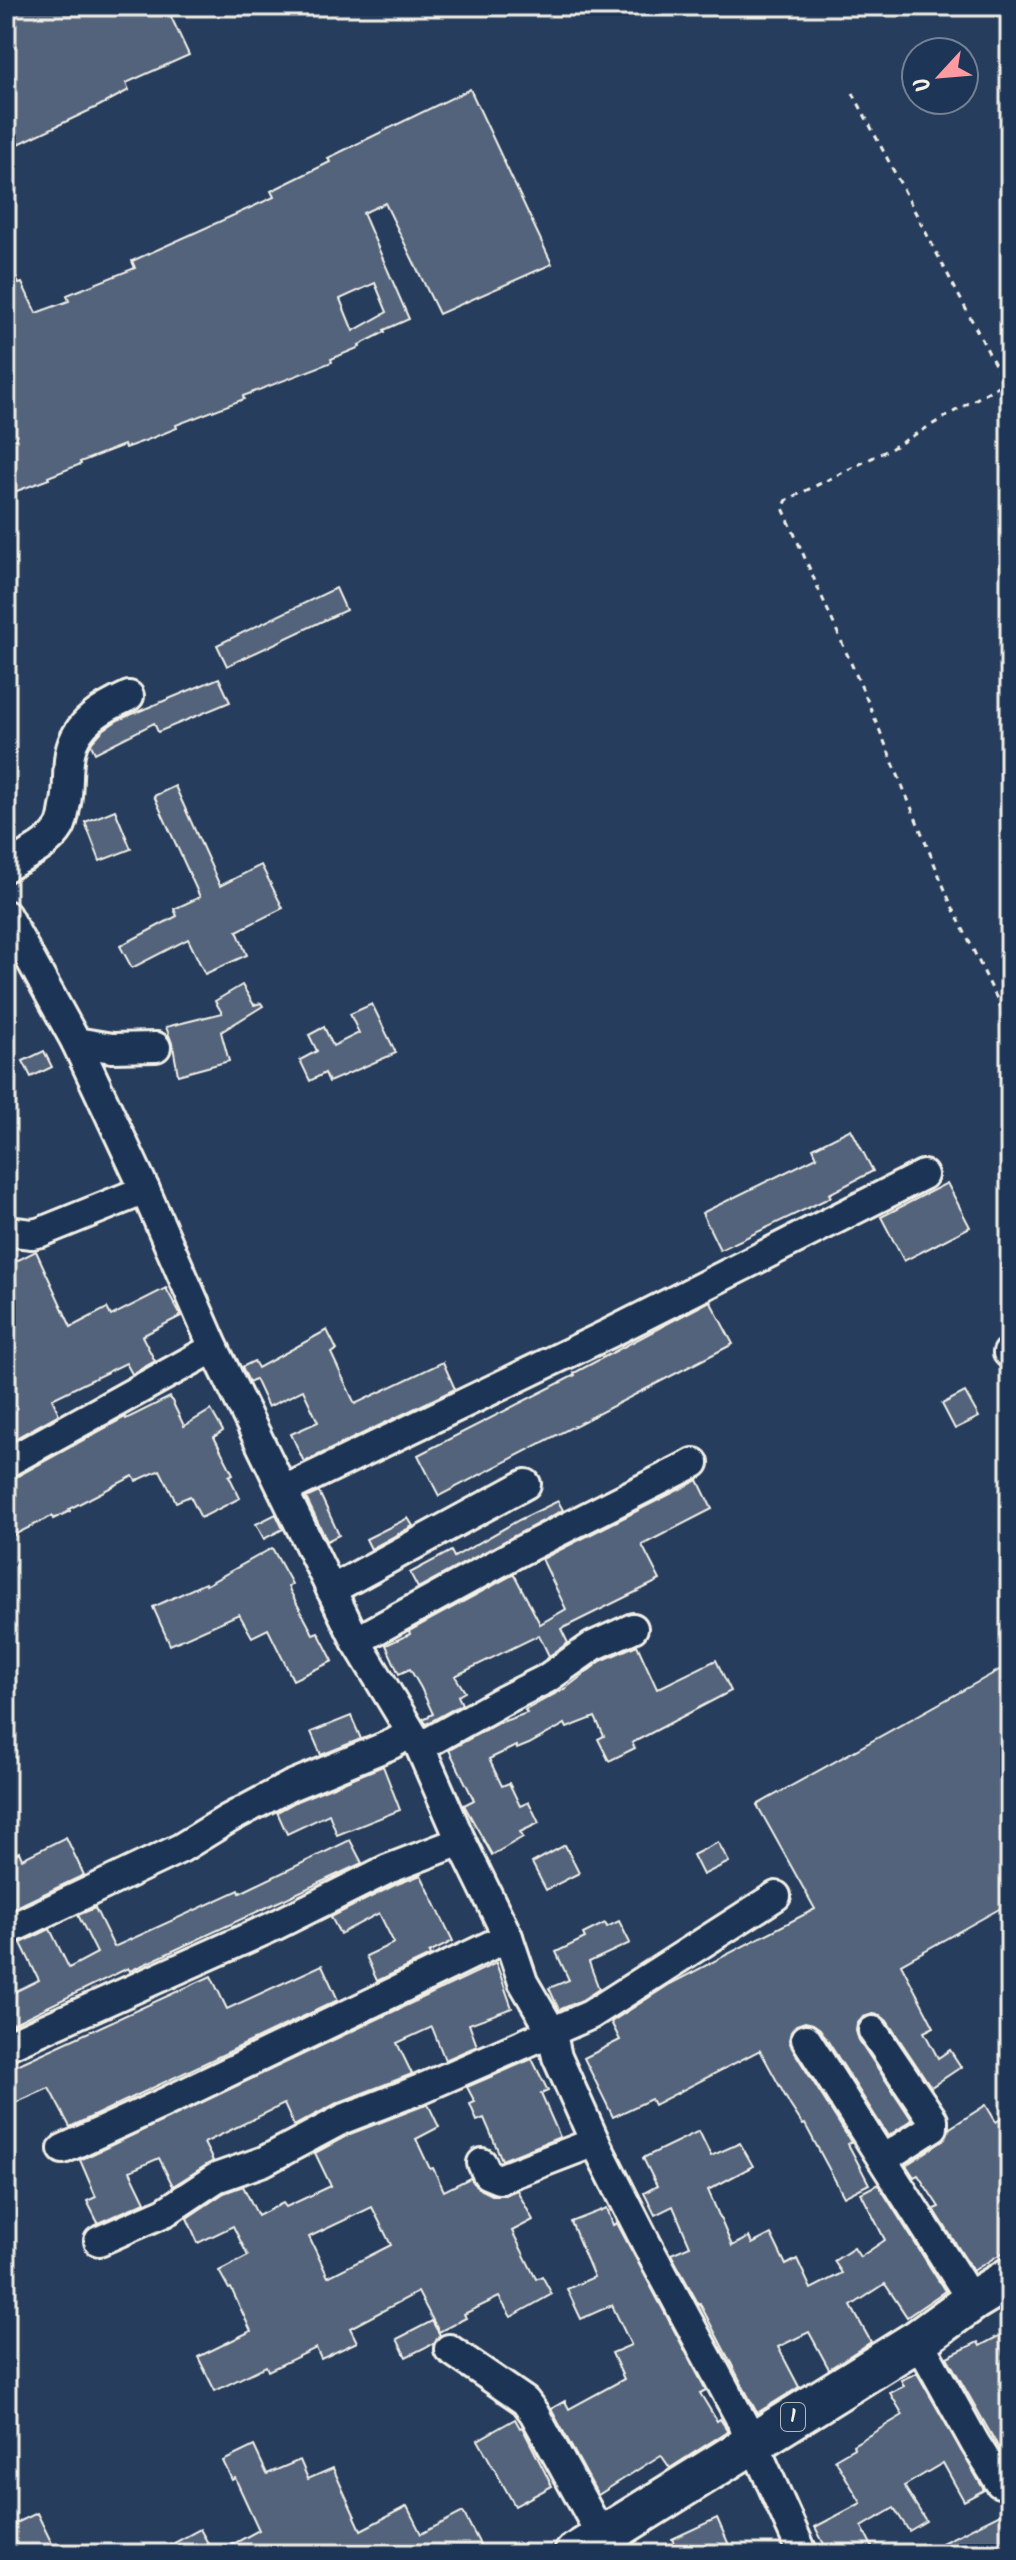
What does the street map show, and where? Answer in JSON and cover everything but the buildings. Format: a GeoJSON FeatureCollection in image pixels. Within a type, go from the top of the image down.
{"type":"FeatureCollection","features":[{"type":"Feature","properties":{"kind":"highway","name":"1"},"geometry":{"type":"LineString","coordinates":[[588,2546],[918,2340],[1010,2278]]}},
{"type":"Feature","properties":{"kind":"street"},"geometry":{"type":"LineString","coordinates":[[6,867],[45,843],[61,825],[75,738],[86,722],[103,708],[129,696]]}},
{"type":"Feature","properties":{"kind":"street"},"geometry":{"type":"LineString","coordinates":[[6,915],[76,1042],[214,1348],[356,1641],[415,1740],[508,1937],[523,1982],[551,2030],[557,2057],[595,2142],[753,2442],[803,2554]]}},
{"type":"Feature","properties":{"kind":"street"},"geometry":{"type":"LineString","coordinates":[[76,1042],[112,1048],[156,1047]]}},
{"type":"Feature","properties":{"kind":"street"},"geometry":{"type":"LineString","coordinates":[[284,1490],[596,1340],[923,1175]]}},
{"type":"Feature","properties":{"kind":"street"},"geometry":{"type":"LineString","coordinates":[[6,1231],[41,1232],[145,1190]]}},
{"type":"Feature","properties":{"kind":"street"},"geometry":{"type":"LineString","coordinates":[[6,1463],[214,1348]]}},
{"type":"Feature","properties":{"kind":"street"},"geometry":{"type":"LineString","coordinates":[[356,1641],[520,1551],[694,1463]]}},
{"type":"Feature","properties":{"kind":"street"},"geometry":{"type":"LineString","coordinates":[[331,1590],[526,1484]]}},
{"type":"Feature","properties":{"kind":"street"},"geometry":{"type":"LineString","coordinates":[[6,1931],[181,1848],[290,1786],[392,1744],[415,1740],[502,1701],[546,1679],[593,1646],[633,1628]]}},
{"type":"Feature","properties":{"kind":"street"},"geometry":{"type":"LineString","coordinates":[[6,2046],[272,1927],[388,1869],[461,1841]]}},
{"type":"Feature","properties":{"kind":"street"},"geometry":{"type":"LineString","coordinates":[[99,2241],[165,2212],[216,2178],[264,2161],[343,2119],[590,2015],[776,1896]]}},
{"type":"Feature","properties":{"kind":"street"},"geometry":{"type":"LineString","coordinates":[[63,2149],[508,1937]]}},
{"type":"Feature","properties":{"kind":"street"},"geometry":{"type":"LineString","coordinates":[[873,2031],[933,2120],[933,2127],[883,2159]]}},
{"type":"Feature","properties":{"kind":"street"},"geometry":{"type":"LineString","coordinates":[[806,2039],[972,2301]]}},
{"type":"Feature","properties":{"kind":"street"},"geometry":{"type":"LineString","coordinates":[[482,2163],[487,2174],[499,2179],[595,2142]]}},
{"type":"Feature","properties":{"kind":"street"},"geometry":{"type":"LineString","coordinates":[[918,2340],[1000,2483]]}},
{"type":"Feature","properties":{"kind":"street"},"geometry":{"type":"LineString","coordinates":[[449,2349],[525,2401],[534,2413],[588,2546]]}},
{"type":"Feature","properties":{"kind":"path"},"geometry":{"type":"LineString","coordinates":[[853,93],[1004,382]]}},
{"type":"Feature","properties":{"kind":"path"},"geometry":{"type":"LineString","coordinates":[[1010,379],[892,448],[787,500],[783,508],[868,702],[950,902],[1010,1026]]}}]}
